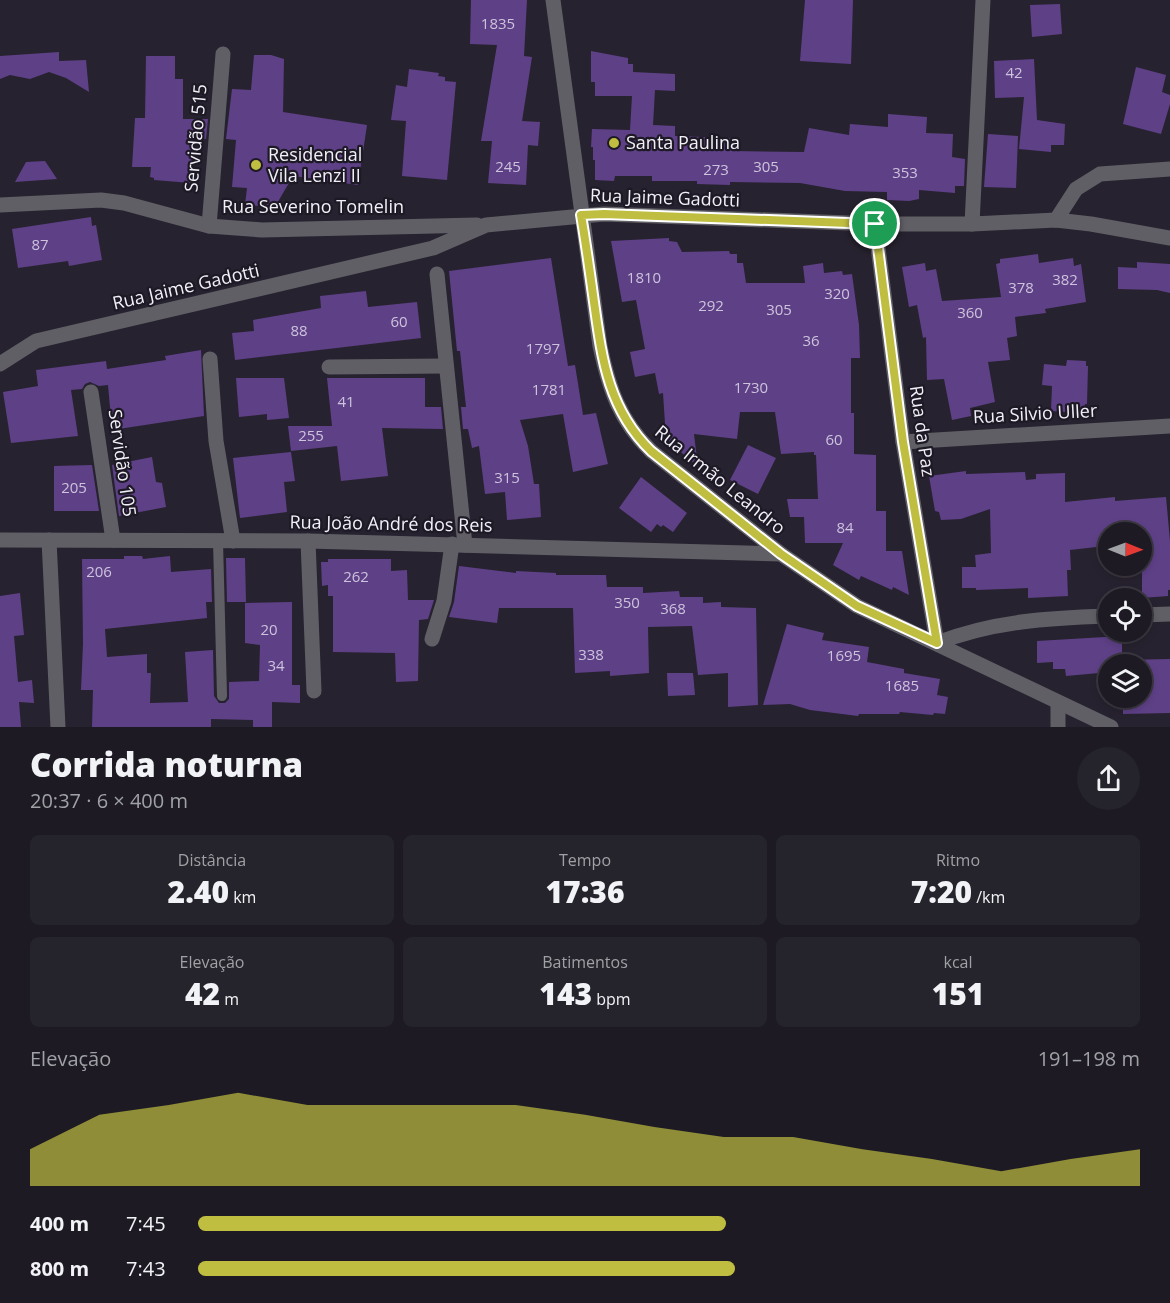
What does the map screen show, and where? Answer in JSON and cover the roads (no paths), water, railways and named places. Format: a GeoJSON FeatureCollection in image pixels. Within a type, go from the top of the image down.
{"type":"FeatureCollection","features":[{"type":"Feature","properties":{"kind":"street","name":"Rua Irmão Leandro"},"geometry":{"type":"LineString","coordinates":[[553,0],[600,346],[608,384],[621,414],[635,436],[781,554],[857,606],[1111,727]]}},
{"type":"Feature","properties":{"kind":"street"},"geometry":{"type":"LineString","coordinates":[[972,224],[983,0]]}},
{"type":"Feature","properties":{"kind":"street","name":"Servidão 515"},"geometry":{"type":"LineString","coordinates":[[209,226],[223,54]]}},
{"type":"Feature","properties":{"kind":"street"},"geometry":{"type":"LineString","coordinates":[[1056,220],[1076,189],[1100,174],[1170,169]]}},
{"type":"Feature","properties":{"kind":"street","name":"Rua Severino Tomelin"},"geometry":{"type":"LineString","coordinates":[[0,206],[101,200],[124,203],[209,226],[262,230],[486,225]]}},
{"type":"Feature","properties":{"kind":"street","name":"Rua Jaime Gadotti"},"geometry":{"type":"LineString","coordinates":[[0,364],[36,341],[433,248],[486,225],[604,214],[875,224],[972,224],[1056,220],[1170,238]]}},
{"type":"Feature","properties":{"kind":"street","name":"Rua da Paz"},"geometry":{"type":"LineString","coordinates":[[875,224],[903,442],[937,643]]}},
{"type":"Feature","properties":{"kind":"street"},"geometry":{"type":"LineString","coordinates":[[432,639],[459,545],[437,274]]}},
{"type":"Feature","properties":{"kind":"street"},"geometry":{"type":"LineString","coordinates":[[210,359],[225,541]]}},
{"type":"Feature","properties":{"kind":"street"},"geometry":{"type":"LineString","coordinates":[[329,367],[446,366]]}},
{"type":"Feature","properties":{"kind":"street","name":"Servidão 105"},"geometry":{"type":"LineString","coordinates":[[92,392],[113,540]]}},
{"type":"Feature","properties":{"kind":"street","name":"Rua Silvio Uller"},"geometry":{"type":"LineString","coordinates":[[903,442],[1170,426]]}},
{"type":"Feature","properties":{"kind":"street","name":"Rua João André dos Reis"},"geometry":{"type":"LineString","coordinates":[[0,540],[308,541],[781,554]]}},
{"type":"Feature","properties":{"kind":"street"},"geometry":{"type":"LineString","coordinates":[[49,540],[58,727]]}},
{"type":"Feature","properties":{"kind":"street"},"geometry":{"type":"LineString","coordinates":[[308,541],[314,691]]}},
{"type":"Feature","properties":{"kind":"street"},"geometry":{"type":"LineString","coordinates":[[1152,615],[1170,614]]}},
{"type":"Feature","properties":{"kind":"street"},"geometry":{"type":"LineString","coordinates":[[937,643],[963,632],[1003,623],[1056,617],[1098,616]]}},
{"type":"Feature","properties":{"kind":"street"},"geometry":{"type":"LineString","coordinates":[[1058,703],[1058,727]]}},
{"type":"Feature","properties":{"kind":"lane"},"geometry":{"type":"LineString","coordinates":[[222,696],[225,541]]}},
{"type":"Feature","properties":{"kind":"place","name":"Santa Paulina"},"geometry":{"type":"Point","coordinates":[614,143]}},
{"type":"Feature","properties":{"kind":"place","name":"Residencial Vila Lenzi II"},"geometry":{"type":"Point","coordinates":[256,165]}}]}
